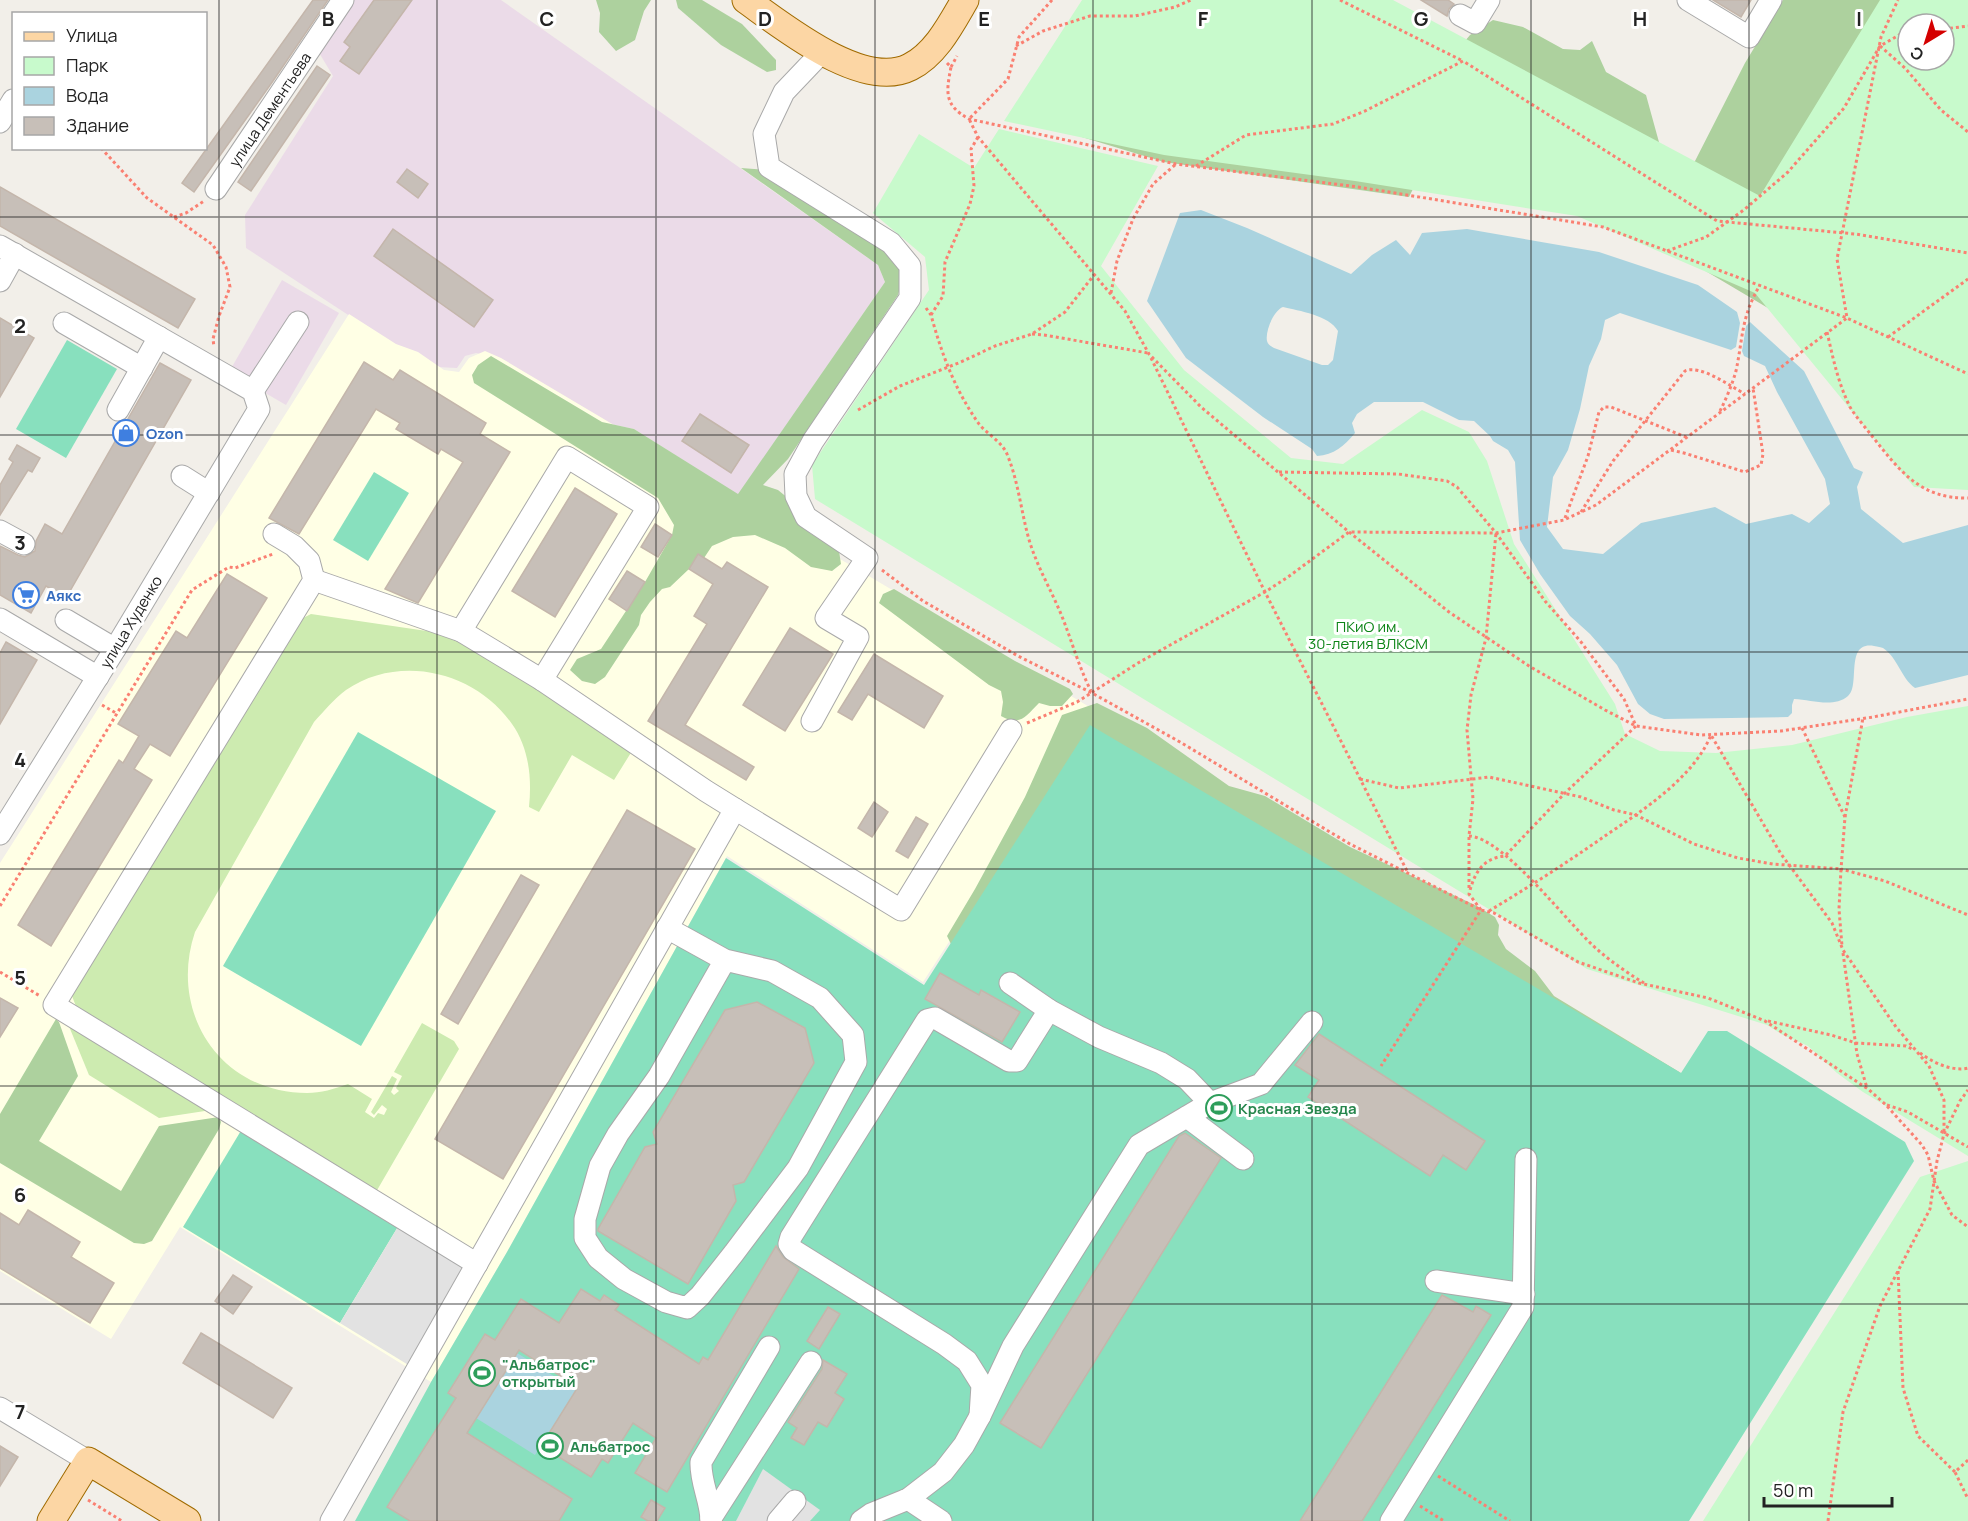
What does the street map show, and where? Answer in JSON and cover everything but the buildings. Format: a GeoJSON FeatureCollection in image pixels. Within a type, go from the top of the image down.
{"type":"FeatureCollection","features":[{"type":"Feature","properties":{"kind":"main road"},"geometry":{"type":"LineString","coordinates":[[746,0],[823,51],[857,67],[885,74],[910,67],[932,50],[965,0]]}},
{"type":"Feature","properties":{"kind":"main road"},"geometry":{"type":"LineString","coordinates":[[51,1521],[88,1461],[187,1521]]}},
{"type":"Feature","properties":{"kind":"street","name":"улица Дементьева"},"geometry":{"type":"LineString","coordinates":[[216,189],[343,0]]}},
{"type":"Feature","properties":{"kind":"street"},"geometry":{"type":"LineString","coordinates":[[1460,15],[1475,23],[1489,0]]}},
{"type":"Feature","properties":{"kind":"street"},"geometry":{"type":"LineString","coordinates":[[1688,0],[1749,36],[1771,0]]}},
{"type":"Feature","properties":{"kind":"street"},"geometry":{"type":"LineString","coordinates":[[812,721],[858,637],[826,618],[867,558],[806,517],[796,496],[795,474],[813,441],[910,298],[910,266],[891,243],[769,167],[764,134],[784,92],[823,51]]}},
{"type":"Feature","properties":{"kind":"street"},"geometry":{"type":"LineString","coordinates":[[0,122],[12,102]]}},
{"type":"Feature","properties":{"kind":"street"},"geometry":{"type":"LineString","coordinates":[[0,281],[8,250],[216,369],[256,400]]}},
{"type":"Feature","properties":{"kind":"street","name":"улица Худенко"},"geometry":{"type":"LineString","coordinates":[[0,834],[209,493],[298,321]]}},
{"type":"Feature","properties":{"kind":"street"},"geometry":{"type":"LineString","coordinates":[[64,323],[142,368]]}},
{"type":"Feature","properties":{"kind":"street"},"geometry":{"type":"LineString","coordinates":[[118,410],[159,337]]}},
{"type":"Feature","properties":{"kind":"street"},"geometry":{"type":"LineString","coordinates":[[461,631],[567,457],[648,507],[542,680]]}},
{"type":"Feature","properties":{"kind":"street"},"geometry":{"type":"LineString","coordinates":[[182,476],[209,493]]}},
{"type":"Feature","properties":{"kind":"street"},"geometry":{"type":"LineString","coordinates":[[0,531],[24,544]]}},
{"type":"Feature","properties":{"kind":"street"},"geometry":{"type":"LineString","coordinates":[[274,534],[294,546],[309,561],[314,580],[54,1005],[477,1264]]}},
{"type":"Feature","properties":{"kind":"street"},"geometry":{"type":"LineString","coordinates":[[314,580],[461,631],[542,680],[706,791],[901,910],[1011,730]]}},
{"type":"Feature","properties":{"kind":"street"},"geometry":{"type":"LineString","coordinates":[[0,619],[98,677]]}},
{"type":"Feature","properties":{"kind":"street"},"geometry":{"type":"LineString","coordinates":[[66,620],[115,649]]}},
{"type":"Feature","properties":{"kind":"street"},"geometry":{"type":"LineString","coordinates":[[331,1521],[735,808]]}},
{"type":"Feature","properties":{"kind":"street"},"geometry":{"type":"LineString","coordinates":[[668,928],[725,960],[772,971],[820,998],[854,1035],[856,1062],[798,1168],[728,1262],[687,1308],[666,1302],[624,1280],[598,1258],[585,1238],[585,1219],[600,1166],[618,1134],[659,1076],[725,960]]}},
{"type":"Feature","properties":{"kind":"street"},"geometry":{"type":"LineString","coordinates":[[1010,983],[1049,1010],[1099,1037],[1161,1063],[1187,1079],[1210,1103]]}},
{"type":"Feature","properties":{"kind":"street"},"geometry":{"type":"LineString","coordinates":[[980,1416],[982,1385],[967,1361],[944,1344],[793,1250],[789,1244],[791,1237],[927,1020],[935,1018],[1008,1061],[1017,1061],[1049,1010]]}},
{"type":"Feature","properties":{"kind":"street"},"geometry":{"type":"LineString","coordinates":[[861,1521],[871,1514],[908,1499],[943,1472],[964,1445],[1012,1346],[1139,1145],[1210,1103],[1261,1084],[1312,1022]]}},
{"type":"Feature","properties":{"kind":"street"},"geometry":{"type":"LineString","coordinates":[[1187,1117],[1243,1160]]}},
{"type":"Feature","properties":{"kind":"street"},"geometry":{"type":"LineString","coordinates":[[1391,1521],[1523,1307],[1526,1159]]}},
{"type":"Feature","properties":{"kind":"street"},"geometry":{"type":"LineString","coordinates":[[1436,1281],[1524,1294]]}},
{"type":"Feature","properties":{"kind":"street"},"geometry":{"type":"LineString","coordinates":[[711,1520],[700,1471],[701,1462],[769,1347]]}},
{"type":"Feature","properties":{"kind":"street"},"geometry":{"type":"LineString","coordinates":[[711,1520],[811,1362]]}},
{"type":"Feature","properties":{"kind":"street"},"geometry":{"type":"LineString","coordinates":[[0,1408],[88,1461]]}},
{"type":"Feature","properties":{"kind":"street"},"geometry":{"type":"LineString","coordinates":[[908,1499],[941,1521]]}},
{"type":"Feature","properties":{"kind":"street"},"geometry":{"type":"LineString","coordinates":[[778,1521],[795,1501]]}},
{"type":"Feature","properties":{"kind":"path"},"geometry":{"type":"LineString","coordinates":[[969,119],[1008,79],[1018,37],[1053,0]]}},
{"type":"Feature","properties":{"kind":"path"},"geometry":{"type":"LineString","coordinates":[[1016,46],[1043,31],[1090,16],[1135,15],[1175,7],[1191,0]]}},
{"type":"Feature","properties":{"kind":"path"},"geometry":{"type":"LineString","coordinates":[[1340,0],[1463,62],[1717,221],[1841,233],[1968,252]]}},
{"type":"Feature","properties":{"kind":"path"},"geometry":{"type":"LineString","coordinates":[[1847,318],[1837,259],[1841,233],[1881,37],[1898,0]]}},
{"type":"Feature","properties":{"kind":"path"},"geometry":{"type":"LineString","coordinates":[[1666,251],[1706,237],[1729,222],[1788,172],[1844,108],[1880,46],[1896,36]]}},
{"type":"Feature","properties":{"kind":"path"},"geometry":{"type":"LineString","coordinates":[[1880,46],[1905,68],[1941,110],[1968,132]]}},
{"type":"Feature","properties":{"kind":"path"},"geometry":{"type":"LineString","coordinates":[[932,50],[951,67],[947,87],[950,103],[956,112],[969,119],[1176,164],[1358,187],[1603,227],[1847,318],[1968,374]]}},
{"type":"Feature","properties":{"kind":"path"},"geometry":{"type":"LineString","coordinates":[[1195,167],[1246,135],[1333,124],[1365,111],[1463,62]]}},
{"type":"Feature","properties":{"kind":"path"},"geometry":{"type":"LineString","coordinates":[[969,119],[978,137],[1125,310],[1407,872]]}},
{"type":"Feature","properties":{"kind":"path"},"geometry":{"type":"LineString","coordinates":[[931,315],[943,296],[945,262],[970,204],[974,186],[971,149],[978,137]]}},
{"type":"Feature","properties":{"kind":"path"},"geometry":{"type":"LineString","coordinates":[[103,150],[147,198],[213,245],[226,267],[230,287],[213,339],[216,369]]}},
{"type":"Feature","properties":{"kind":"path"},"geometry":{"type":"LineString","coordinates":[[1111,293],[1117,261],[1133,219],[1153,184],[1176,164]]}},
{"type":"Feature","properties":{"kind":"path"},"geometry":{"type":"LineString","coordinates":[[174,217],[204,202],[216,189]]}},
{"type":"Feature","properties":{"kind":"path"},"geometry":{"type":"LineString","coordinates":[[852,413],[900,386],[995,346],[1032,334],[1065,312],[1094,275]]}},
{"type":"Feature","properties":{"kind":"path"},"geometry":{"type":"LineString","coordinates":[[1888,337],[1968,279]]}},
{"type":"Feature","properties":{"kind":"path"},"geometry":{"type":"LineString","coordinates":[[1718,414],[1736,372],[1743,322],[1750,302],[1760,285]]}},
{"type":"Feature","properties":{"kind":"path"},"geometry":{"type":"LineString","coordinates":[[910,293],[924,305],[931,315],[954,384],[980,426],[1005,450],[1016,478],[1029,541],[1039,570],[1052,591],[1079,666],[1092,693]]}},
{"type":"Feature","properties":{"kind":"path"},"geometry":{"type":"LineString","coordinates":[[1011,730],[1077,702],[1137,663],[1265,592],[1348,532],[1496,533],[1564,519],[1596,505],[1847,318]]}},
{"type":"Feature","properties":{"kind":"path"},"geometry":{"type":"LineString","coordinates":[[1827,332],[1838,378],[1851,409],[1898,470],[1912,482],[1930,492],[1958,499],[1968,498]]}},
{"type":"Feature","properties":{"kind":"path"},"geometry":{"type":"LineString","coordinates":[[1032,334],[1149,354],[1201,406],[1348,532],[1449,612],[1529,666],[1636,726],[1701,735],[1781,731],[1968,699]]}},
{"type":"Feature","properties":{"kind":"path"},"geometry":{"type":"LineString","coordinates":[[1581,512],[1613,461],[1686,371],[1692,368],[1701,371],[1744,394]]}},
{"type":"Feature","properties":{"kind":"path"},"geometry":{"type":"LineString","coordinates":[[1670,450],[1745,472],[1761,465],[1763,454],[1753,388]]}},
{"type":"Feature","properties":{"kind":"path"},"geometry":{"type":"LineString","coordinates":[[1564,519],[1588,456],[1599,412],[1604,407],[1611,407],[1686,438]]}},
{"type":"Feature","properties":{"kind":"path"},"geometry":{"type":"LineString","coordinates":[[1279,472],[1398,474],[1447,481],[1457,487],[1496,533],[1545,601],[1581,642],[1624,699],[1636,726]]}},
{"type":"Feature","properties":{"kind":"path"},"geometry":{"type":"LineString","coordinates":[[1481,910],[1469,894],[1469,836],[1473,799],[1467,730],[1471,695],[1486,638],[1496,533]]}},
{"type":"Feature","properties":{"kind":"path"},"geometry":{"type":"LineString","coordinates":[[0,906],[192,590],[229,567],[235,568],[294,546]]}},
{"type":"Feature","properties":{"kind":"path"},"geometry":{"type":"LineString","coordinates":[[867,558],[923,601],[1018,656],[1092,693],[1226,769],[1350,844],[1481,910],[1489,911],[1578,962],[1648,986],[1708,998],[1766,1021],[1831,1035],[1856,1043],[1906,1046],[1930,1060],[1961,1069],[1968,1068]]}},
{"type":"Feature","properties":{"kind":"path"},"geometry":{"type":"LineString","coordinates":[[1863,718],[1845,817],[1839,909],[1856,1043],[1868,1089]]}},
{"type":"Feature","properties":{"kind":"path"},"geometry":{"type":"LineString","coordinates":[[1469,894],[1477,871],[1495,857],[1505,856],[1565,793],[1636,726]]}},
{"type":"Feature","properties":{"kind":"path"},"geometry":{"type":"LineString","coordinates":[[1802,728],[1845,817]]}},
{"type":"Feature","properties":{"kind":"path"},"geometry":{"type":"LineString","coordinates":[[1489,911],[1636,815],[1666,792],[1706,747],[1712,735]]}},
{"type":"Feature","properties":{"kind":"path"},"geometry":{"type":"LineString","coordinates":[[1712,735],[1789,865],[1832,923],[1843,950],[1896,1027],[1929,1066],[1944,1100],[1944,1134],[1930,1209],[1880,1306],[1843,1412],[1828,1521]]}},
{"type":"Feature","properties":{"kind":"path"},"geometry":{"type":"LineString","coordinates":[[1360,779],[1399,788],[1489,777],[1581,796],[1614,810],[1636,815],[1694,844],[1738,858],[1841,869],[1885,881],[1968,915]]}},
{"type":"Feature","properties":{"kind":"path"},"geometry":{"type":"LineString","coordinates":[[1469,836],[1492,844],[1598,951],[1648,986]]}},
{"type":"Feature","properties":{"kind":"path"},"geometry":{"type":"LineString","coordinates":[[1381,1066],[1481,910]]}},
{"type":"Feature","properties":{"kind":"path"},"geometry":{"type":"LineString","coordinates":[[0,972],[54,1005]]}},
{"type":"Feature","properties":{"kind":"path"},"geometry":{"type":"LineString","coordinates":[[1766,1021],[1868,1089],[1886,1105],[1922,1145],[1928,1155],[1934,1181],[1952,1215],[1968,1227]]}},
{"type":"Feature","properties":{"kind":"path"},"geometry":{"type":"LineString","coordinates":[[1944,1134],[1968,1090]]}},
{"type":"Feature","properties":{"kind":"path"},"geometry":{"type":"LineString","coordinates":[[1886,1105],[1908,1112],[1968,1147]]}},
{"type":"Feature","properties":{"kind":"path"},"geometry":{"type":"LineString","coordinates":[[1898,1269],[1903,1388],[1918,1436],[1955,1472],[1968,1499]]}},
{"type":"Feature","properties":{"kind":"path"},"geometry":{"type":"LineString","coordinates":[[1955,1472],[1968,1460]]}},
{"type":"Feature","properties":{"kind":"path"},"geometry":{"type":"LineString","coordinates":[[1424,1467],[1510,1521]]}},
{"type":"Feature","properties":{"kind":"path"},"geometry":{"type":"LineString","coordinates":[[71,1489],[122,1521]]}},
{"type":"Feature","properties":{"kind":"path"},"geometry":{"type":"LineString","coordinates":[[1406,1497],[1444,1521]]}},
{"type":"Feature","properties":{"kind":"shaded area"},"geometry":{"type":"Polygon","coordinates":[[[353,0],[501,0],[878,265],[885,282],[738,495],[634,429],[602,422],[491,356],[476,353],[465,356],[457,368],[437,367],[394,345],[246,248],[245,215],[333,76],[318,51],[353,0]]]}},
{"type":"Feature","properties":{"kind":"shaded area"},"geometry":{"type":"Polygon","coordinates":[[[282,280],[339,313],[286,405],[229,372],[282,280]]]}},
{"type":"Feature","properties":{"kind":"shaded area"},"geometry":{"type":"Polygon","coordinates":[[[349,314],[396,344],[418,352],[444,370],[459,372],[469,358],[485,351],[501,358],[1098,712],[923,982],[727,856],[507,1252],[431,1382],[180,1227],[111,1339],[0,1271],[0,863],[349,314]]]}},
{"type":"Feature","properties":{"kind":"shaded area"},"geometry":{"type":"Polygon","coordinates":[[[399,1225],[470,1268],[410,1366],[340,1323],[399,1225]]]}},
{"type":"Feature","properties":{"kind":"shaded area"},"geometry":{"type":"Polygon","coordinates":[[[763,1469],[820,1510],[810,1521],[736,1521],[763,1469]]]}},
{"type":"Feature","properties":{"kind":"green space"},"geometry":{"type":"Polygon","coordinates":[[[596,0],[651,0],[644,11],[635,40],[616,51],[599,32],[600,13],[596,0]]]}},
{"type":"Feature","properties":{"kind":"green space"},"geometry":{"type":"Polygon","coordinates":[[[676,0],[702,0],[742,24],[776,60],[776,70],[767,72],[721,45],[678,8],[676,0]]]}},
{"type":"Feature","properties":{"kind":"green space"},"geometry":{"type":"Polygon","coordinates":[[[1082,0],[1393,0],[1760,196],[1880,0],[1968,0],[1968,490],[1914,487],[1755,293],[1577,216],[1355,181],[1164,155],[1004,121],[1082,0]]]}},
{"type":"Feature","properties":{"kind":"green space"},"geometry":{"type":"Polygon","coordinates":[[[1783,0],[1968,0],[1968,397],[1773,311],[1628,225],[1418,179],[1409,197],[1164,162],[1072,134],[1451,58],[1470,35],[1493,20],[1523,27],[1563,49],[1580,50],[1592,41],[1606,72],[1646,95],[1665,164],[1695,161],[1745,63],[1783,0]]]}},
{"type":"Feature","properties":{"kind":"green space","name":"ПКиО им. 30-летия ВЛКСМ"},"geometry":{"type":"Polygon","coordinates":[[[999,129],[1158,166],[1101,266],[1184,370],[1291,458],[1343,464],[1422,410],[1469,432],[1487,461],[1514,544],[1615,704],[1625,734],[1660,751],[1716,753],[1792,745],[1907,717],[1968,706],[1968,1156],[1863,1092],[1837,1073],[1808,1046],[1767,1025],[1587,969],[815,499],[812,465],[929,290],[925,257],[873,213],[919,134],[974,168],[999,129]]]}},
{"type":"Feature","properties":{"kind":"green space"},"geometry":{"type":"Polygon","coordinates":[[[741,168],[769,170],[890,251],[900,272],[901,283],[898,295],[788,459],[763,485],[778,490],[789,499],[799,522],[810,533],[839,551],[841,564],[832,571],[811,567],[785,548],[755,535],[733,537],[712,546],[704,558],[698,555],[689,569],[670,587],[662,589],[650,602],[641,615],[639,625],[605,677],[595,684],[582,681],[570,670],[577,659],[601,649],[645,582],[672,535],[674,525],[658,498],[474,383],[472,375],[478,365],[491,356],[602,422],[634,429],[738,494],[885,282],[878,265],[741,168]]]}},
{"type":"Feature","properties":{"kind":"green space"},"geometry":{"type":"Polygon","coordinates":[[[67,340],[117,369],[66,458],[16,429],[67,340]]]}},
{"type":"Feature","properties":{"kind":"green space"},"geometry":{"type":"Polygon","coordinates":[[[374,472],[409,493],[368,561],[333,540],[374,472]]]}},
{"type":"Feature","properties":{"kind":"green space"},"geometry":{"type":"Polygon","coordinates":[[[894,589],[1015,661],[1070,689],[1073,694],[1062,706],[1039,703],[1022,719],[1013,720],[1001,716],[1003,702],[1001,691],[989,685],[879,603],[883,594],[894,589]]]}},
{"type":"Feature","properties":{"kind":"green space"},"geometry":{"type":"Polygon","coordinates":[[[311,614],[454,635],[632,751],[614,780],[572,755],[539,812],[529,807],[528,764],[518,733],[497,706],[458,681],[436,674],[413,671],[390,672],[367,679],[346,690],[314,722],[195,932],[188,962],[189,991],[196,1018],[208,1043],[226,1063],[249,1079],[276,1089],[307,1093],[348,1084],[372,1099],[365,1112],[374,1118],[378,1113],[384,1115],[387,1109],[382,1105],[374,1115],[371,1112],[392,1076],[397,1079],[391,1092],[394,1095],[399,1091],[396,1088],[402,1076],[394,1072],[422,1023],[454,1041],[459,1049],[376,1192],[79,1014],[72,996],[297,621],[311,614]]]}},
{"type":"Feature","properties":{"kind":"green space"},"geometry":{"type":"Polygon","coordinates":[[[1097,703],[1147,728],[1229,786],[1265,796],[1350,847],[1475,905],[1495,917],[1499,925],[1498,935],[1506,949],[1535,971],[1554,996],[1681,1073],[953,948],[947,936],[1025,797],[1062,715],[1097,703]]]}},
{"type":"Feature","properties":{"kind":"green space","name":"Красная Звезда"},"geometry":{"type":"Polygon","coordinates":[[[1090,725],[1681,1073],[1708,1031],[1727,1031],[1905,1142],[1914,1161],[1689,1521],[355,1521],[726,858],[924,985],[1090,725]]]}},
{"type":"Feature","properties":{"kind":"green space"},"geometry":{"type":"Polygon","coordinates":[[[358,732],[496,811],[361,1046],[223,966],[358,732]]]}},
{"type":"Feature","properties":{"kind":"green space"},"geometry":{"type":"Polygon","coordinates":[[[56,1019],[78,1076],[39,1141],[121,1191],[159,1126],[219,1117],[221,1122],[219,1129],[152,1241],[144,1244],[134,1243],[0,1163],[0,1114],[56,1019]]]}},
{"type":"Feature","properties":{"kind":"green space"},"geometry":{"type":"Polygon","coordinates":[[[66,1019],[218,1109],[159,1118],[89,1075],[66,1019]]]}},
{"type":"Feature","properties":{"kind":"green space"},"geometry":{"type":"Polygon","coordinates":[[[242,1129],[399,1225],[340,1323],[183,1227],[242,1129]]]}},
{"type":"Feature","properties":{"kind":"green space"},"geometry":{"type":"Polygon","coordinates":[[[1968,1161],[1968,1521],[1703,1521],[1920,1177],[1968,1161]]]}},
{"type":"Feature","properties":{"kind":"water"},"geometry":{"type":"Polygon","coordinates":[[[1201,210],[1351,274],[1372,255],[1396,240],[1410,255],[1422,233],[1467,229],[1599,252],[1698,285],[1737,312],[1740,323],[1736,347],[1731,350],[1620,313],[1605,320],[1601,339],[1589,366],[1568,450],[1553,477],[1547,527],[1563,549],[1603,554],[1641,523],[1715,507],[1746,524],[1792,514],[1809,523],[1830,504],[1825,479],[1765,366],[1744,356],[1742,351],[1746,326],[1750,322],[1804,371],[1854,468],[1863,472],[1857,487],[1861,509],[1903,543],[1968,525],[1968,675],[1915,688],[1906,679],[1888,652],[1881,647],[1865,646],[1859,650],[1856,657],[1852,691],[1848,696],[1836,702],[1794,699],[1792,713],[1788,717],[1664,719],[1650,714],[1638,704],[1617,665],[1590,634],[1570,616],[1540,574],[1520,540],[1515,462],[1508,450],[1493,441],[1474,421],[1459,420],[1423,402],[1374,402],[1357,414],[1352,423],[1355,433],[1347,442],[1334,452],[1317,456],[1312,449],[1263,417],[1186,358],[1147,301],[1180,213],[1201,210]],[[1283,307],[1273,316],[1267,332],[1268,344],[1322,365],[1328,365],[1333,360],[1338,331],[1321,317],[1283,307]]]}},
{"type":"Feature","properties":{"kind":"water","name":"Альбатрос"},"geometry":{"type":"Polygon","coordinates":[[[517,1353],[576,1390],[535,1455],[476,1418],[517,1353]]]}},
{"type":"Feature","properties":{"kind":"place","name":"Ozon"},"geometry":{"type":"Point","coordinates":[126,433]}},
{"type":"Feature","properties":{"kind":"place","name":"Аякс"},"geometry":{"type":"Point","coordinates":[26,595]}},
{"type":"Feature","properties":{"kind":"place","name":"Красная Звезда"},"geometry":{"type":"Point","coordinates":[1219,1108]}},
{"type":"Feature","properties":{"kind":"place","name":"\"Альбатрос\" открытый"},"geometry":{"type":"Point","coordinates":[482,1373]}},
{"type":"Feature","properties":{"kind":"place","name":"Альбатрос"},"geometry":{"type":"Point","coordinates":[550,1446]}}]}
